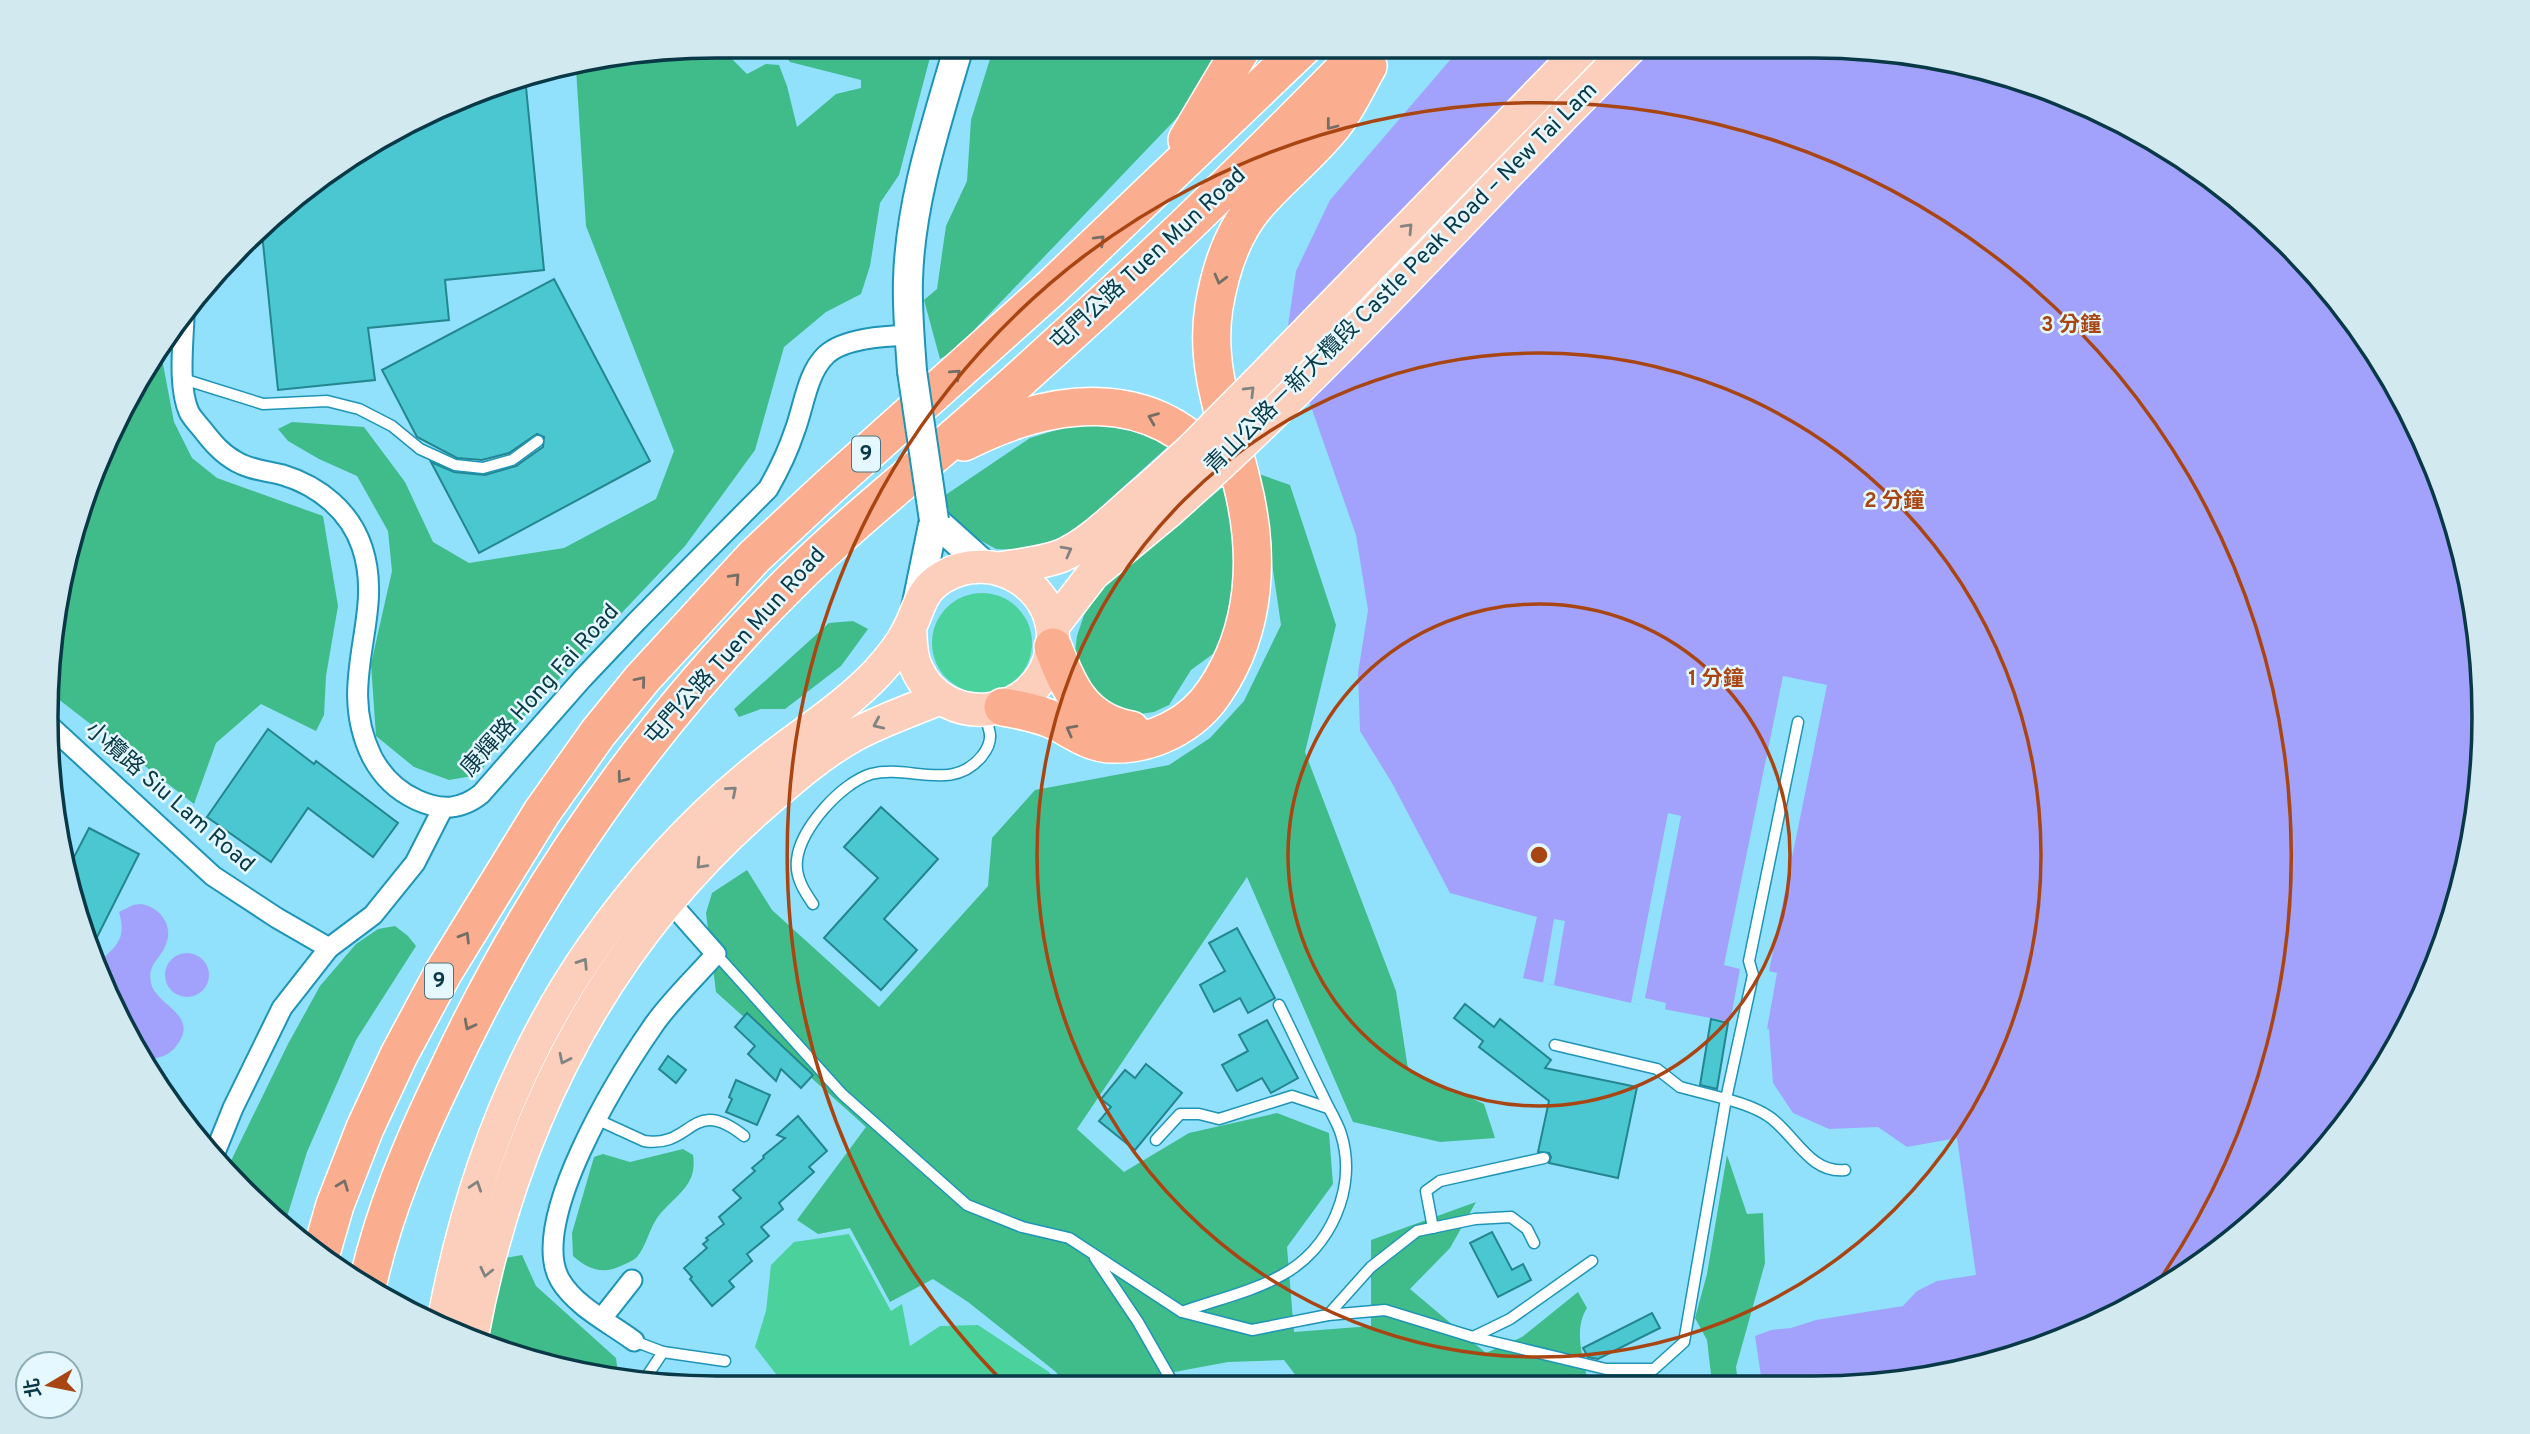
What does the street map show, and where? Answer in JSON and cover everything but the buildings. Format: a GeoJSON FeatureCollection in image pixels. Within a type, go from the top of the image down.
{"type":"FeatureCollection","features":[{"type":"Feature","properties":{"kind":"highway"},"geometry":{"type":"LineString","coordinates":[[1157,185],[1237,58]]}},
{"type":"Feature","properties":{"kind":"highway","name":"屯門公路 Tuen Mun Road"},"geometry":{"type":"LineString","coordinates":[[323,1245],[335,1205],[365,1128],[399,1055],[443,974],[542,812],[598,733],[642,679],[754,557],[1051,288],[1291,58]]}},
{"type":"Feature","properties":{"kind":"highway","name":"屯門公路 Tuen Mun Road"},"geometry":{"type":"LineString","coordinates":[[369,1277],[373,1257],[418,1133],[465,1032],[512,946],[564,860],[640,752],[761,613],[837,537],[1069,335],[1215,201],[1355,58]]}},
{"type":"Feature","properties":{"kind":"highway"},"geometry":{"type":"LineString","coordinates":[[992,709],[1037,714],[1096,742],[1126,744],[1174,730],[1195,717],[1214,694],[1233,659],[1247,622],[1251,601],[1252,542],[1242,483],[1213,370],[1213,308],[1220,278],[1228,253],[1247,217],[1333,124],[1373,58]]}},
{"type":"Feature","properties":{"kind":"highway"},"geometry":{"type":"LineString","coordinates":[[929,459],[1021,418],[1055,409],[1103,406],[1145,414],[1181,433],[1217,465],[1236,493],[1252,542]]}},
{"type":"Feature","properties":{"kind":"highway"},"geometry":{"type":"LineString","coordinates":[[1053,636],[1073,693],[1093,715],[1107,724],[1159,735]]}},
{"type":"Feature","properties":{"kind":"main road"},"geometry":{"type":"LineString","coordinates":[[444,1317],[460,1241],[472,1200],[510,1095],[566,988],[621,909],[670,850],[739,785],[852,698],[894,655],[913,618],[926,592],[939,579],[954,571],[971,566],[993,567],[1021,577],[1036,590],[1048,609],[1053,636],[1048,666],[1038,683],[1022,698],[992,709],[968,709],[941,698],[927,684],[916,667],[911,648],[913,618],[934,520],[912,371],[908,280],[916,211],[926,163],[956,58]]}},
{"type":"Feature","properties":{"kind":"main road","name":"青山公路－新大欖段 Castle Peak Road – New Tai Lam"},"geometry":{"type":"LineString","coordinates":[[1053,636],[1093,574],[1158,500],[1191,450],[1573,58]]}},
{"type":"Feature","properties":{"kind":"main road","name":"青山公路－新大欖段 Castle Peak Road – New Tai Lam"},"geometry":{"type":"LineString","coordinates":[[993,567],[1043,561],[1067,552],[1158,500],[1243,444],[1620,58]]}},
{"type":"Feature","properties":{"kind":"main road"},"geometry":{"type":"LineString","coordinates":[[934,520],[993,567]]}},
{"type":"Feature","properties":{"kind":"main road"},"geometry":{"type":"LineString","coordinates":[[474,1329],[510,1184],[534,1120],[584,1021],[619,965],[669,900],[738,827],[830,751],[857,734],[941,698]]}},
{"type":"Feature","properties":{"kind":"street"},"geometry":{"type":"LineString","coordinates":[[184,330],[183,379],[189,412],[222,452],[246,466],[310,486],[324,495],[348,520],[363,549],[369,578],[356,681],[358,711],[365,738],[375,762],[393,784],[419,801],[443,808],[415,863],[373,915],[329,948],[282,1008],[233,1108],[217,1147]]}},
{"type":"Feature","properties":{"kind":"street","name":"康輝路 Hong Fai Road"},"geometry":{"type":"LineString","coordinates":[[443,808],[469,804],[481,794],[619,640],[768,489],[791,442],[811,381],[825,356],[833,350],[876,337],[909,335]]}},
{"type":"Feature","properties":{"kind":"street","name":"小欖路 Siu Lam Road"},"geometry":{"type":"LineString","coordinates":[[58,734],[214,876],[277,918],[329,948]]}},
{"type":"Feature","properties":{"kind":"street"},"geometry":{"type":"LineString","coordinates":[[634,1341],[565,1286],[556,1271],[553,1252],[566,1188],[596,1119],[654,1024],[716,954],[647,876]]}},
{"type":"Feature","properties":{"kind":"street"},"geometry":{"type":"LineString","coordinates":[[602,1318],[632,1280]]}},
{"type":"Feature","properties":{"kind":"lane"},"geometry":{"type":"LineString","coordinates":[[183,379],[263,404],[327,401],[359,409],[392,426],[420,449],[455,465],[483,468],[512,460],[538,441]]}},
{"type":"Feature","properties":{"kind":"lane"},"geometry":{"type":"LineString","coordinates":[[813,904],[803,891],[796,861],[807,832],[834,797],[846,787],[871,774],[892,772],[942,777],[969,768],[989,748],[992,709]]}},
{"type":"Feature","properties":{"kind":"lane"},"geometry":{"type":"LineString","coordinates":[[716,954],[842,1094],[967,1205],[1022,1227],[1069,1238],[1182,1312],[1252,1330],[1328,1315],[1385,1310],[1474,1337],[1606,1369],[1654,1369],[1684,1342],[1726,1099],[1753,975],[1749,961],[1798,722]]}},
{"type":"Feature","properties":{"kind":"lane"},"geometry":{"type":"LineString","coordinates":[[1182,1312],[1282,1275],[1318,1246],[1331,1226],[1340,1204],[1345,1181],[1341,1134],[1279,1005]]}},
{"type":"Feature","properties":{"kind":"lane"},"geometry":{"type":"LineString","coordinates":[[1555,1045],[1657,1069],[1680,1087],[1741,1103],[1771,1118],[1817,1164],[1832,1171],[1845,1170]]}},
{"type":"Feature","properties":{"kind":"lane"},"geometry":{"type":"LineString","coordinates":[[1156,1140],[1180,1114],[1199,1114],[1219,1119],[1292,1096],[1328,1108]]}},
{"type":"Feature","properties":{"kind":"lane"},"geometry":{"type":"LineString","coordinates":[[596,1119],[652,1142],[669,1140],[699,1121],[708,1119],[727,1123],[744,1136]]}},
{"type":"Feature","properties":{"kind":"lane"},"geometry":{"type":"LineString","coordinates":[[1433,1228],[1426,1191],[1440,1181],[1544,1158]]}},
{"type":"Feature","properties":{"kind":"lane"},"geometry":{"type":"LineString","coordinates":[[1328,1315],[1371,1267],[1417,1231],[1475,1219],[1511,1217],[1527,1229],[1534,1243]]}},
{"type":"Feature","properties":{"kind":"lane"},"geometry":{"type":"LineString","coordinates":[[1089,1251],[1132,1312],[1169,1376]]}},
{"type":"Feature","properties":{"kind":"lane"},"geometry":{"type":"LineString","coordinates":[[1474,1337],[1510,1319],[1592,1261]]}},
{"type":"Feature","properties":{"kind":"lane"},"geometry":{"type":"LineString","coordinates":[[634,1341],[663,1352],[725,1361]]}},
{"type":"Feature","properties":{"kind":"lane"},"geometry":{"type":"LineString","coordinates":[[649,1373],[663,1352]]}},
{"type":"Feature","properties":{"kind":"green space"},"geometry":{"type":"Polygon","coordinates":[[[731,58],[747,74],[766,64],[779,65],[797,127],[836,94],[861,88],[861,80],[790,62],[787,58],[930,58],[899,175],[880,203],[870,266],[861,294],[826,312],[784,347],[755,450],[685,546],[507,734],[478,775],[449,780],[414,767],[376,736],[371,664],[392,571],[388,531],[357,476],[288,441],[278,429],[292,422],[364,427],[405,482],[433,542],[469,563],[564,548],[656,499],[674,451],[586,226],[576,73],[674,59],[731,58]]]}},
{"type":"Feature","properties":{"kind":"green space"},"geometry":{"type":"Polygon","coordinates":[[[990,58],[1216,58],[1193,101],[954,351],[940,359],[924,300],[937,289],[946,226],[967,181],[971,120],[990,58]]]}},
{"type":"Feature","properties":{"kind":"green space"},"geometry":{"type":"Polygon","coordinates":[[[162,361],[174,422],[192,458],[217,478],[323,516],[338,606],[326,676],[324,715],[316,731],[261,704],[216,743],[194,804],[58,699],[63,631],[80,546],[108,465],[126,425],[162,361]]]}},
{"type":"Feature","properties":{"kind":"green space"},"geometry":{"type":"Polygon","coordinates":[[[1099,417],[1173,442],[1077,529],[1045,546],[1020,550],[996,549],[965,532],[951,517],[944,496],[1030,438],[1099,417]]]}},
{"type":"Feature","properties":{"kind":"green space"},"geometry":{"type":"Polygon","coordinates":[[[1259,474],[1290,485],[1336,625],[1305,752],[1396,991],[1408,1069],[1484,1104],[1495,1138],[1440,1142],[1353,1122],[1247,877],[1077,1129],[1124,1172],[1189,1133],[1277,1113],[1329,1133],[1333,1184],[1287,1247],[1294,1332],[1371,1326],[1371,1240],[1476,1202],[1450,1248],[1410,1289],[1486,1353],[1522,1337],[1578,1292],[1587,1308],[1580,1333],[1587,1376],[1296,1376],[1284,1360],[1228,1362],[1158,1376],[1059,1376],[968,1302],[933,1279],[890,1302],[850,1228],[818,1234],[797,1220],[866,1127],[716,992],[706,913],[712,893],[747,870],[772,910],[879,1007],[988,886],[992,838],[1035,790],[1169,765],[1210,738],[1244,701],[1281,625],[1259,474]]]}},
{"type":"Feature","properties":{"kind":"green space"},"geometry":{"type":"Polygon","coordinates":[[[1223,487],[1240,561],[1221,648],[1191,670],[1169,705],[1154,712],[1126,713],[1101,702],[1078,668],[1075,652],[1084,615],[1098,593],[1118,573],[1223,487]]]}},
{"type":"Feature","properties":{"kind":"green space"},"geometry":{"type":"Polygon","coordinates":[[[982,593],[1001,596],[1018,607],[1029,624],[1032,643],[1029,662],[1018,679],[1001,690],[982,693],[963,690],[946,679],[935,662],[932,643],[935,624],[946,607],[963,596],[982,593]]]}},
{"type":"Feature","properties":{"kind":"green space"},"geometry":{"type":"Polygon","coordinates":[[[853,621],[868,629],[841,666],[785,709],[761,709],[739,717],[734,709],[829,623],[853,621]]]}},
{"type":"Feature","properties":{"kind":"green space"},"geometry":{"type":"Polygon","coordinates":[[[395,926],[416,946],[356,1040],[307,1152],[287,1217],[230,1162],[288,1044],[320,986],[356,944],[378,929],[395,926]]]}},
{"type":"Feature","properties":{"kind":"green space"},"geometry":{"type":"Polygon","coordinates":[[[683,1149],[693,1155],[692,1175],[683,1190],[657,1218],[637,1257],[616,1268],[603,1270],[591,1268],[573,1256],[572,1233],[594,1157],[603,1154],[630,1162],[683,1149]]]}},
{"type":"Feature","properties":{"kind":"green space"},"geometry":{"type":"Polygon","coordinates":[[[1727,1155],[1747,1214],[1763,1213],[1765,1263],[1736,1367],[1737,1376],[1711,1376],[1707,1340],[1695,1318],[1707,1274],[1727,1155]]]}},
{"type":"Feature","properties":{"kind":"green space"},"geometry":{"type":"Polygon","coordinates":[[[849,1234],[891,1311],[902,1304],[910,1346],[940,1326],[978,1325],[1052,1376],[777,1376],[755,1347],[766,1311],[771,1265],[794,1242],[849,1234]]]}},
{"type":"Feature","properties":{"kind":"green space"},"geometry":{"type":"Polygon","coordinates":[[[522,1255],[536,1286],[616,1358],[617,1369],[546,1354],[490,1335],[505,1258],[522,1255]]]}},
{"type":"Feature","properties":{"kind":"water"},"geometry":{"type":"Polygon","coordinates":[[[1452,58],[1856,59],[1942,70],[1984,80],[2065,108],[2105,126],[2143,146],[2214,194],[2248,221],[2309,282],[2361,351],[2384,387],[2422,465],[2437,505],[2460,588],[2467,631],[2471,674],[2471,760],[2460,846],[2450,888],[2422,969],[2404,1009],[2384,1047],[2336,1118],[2309,1152],[2248,1213],[2179,1265],[2143,1288],[2065,1326],[2025,1341],[1942,1364],[1899,1371],[1856,1375],[1761,1376],[1755,1336],[1816,1320],[1903,1306],[1917,1291],[1937,1281],[1976,1275],[1957,1138],[1907,1147],[1878,1127],[1829,1129],[1793,1113],[1773,1083],[1769,1029],[1631,1003],[1523,978],[1537,917],[1450,893],[1392,783],[1360,731],[1358,673],[1368,610],[1356,535],[1301,378],[1288,326],[1296,271],[1330,200],[1452,58]]]}},
{"type":"Feature","properties":{"kind":"water"},"geometry":{"type":"Polygon","coordinates":[[[141,904],[154,909],[166,923],[168,937],[151,971],[151,983],[154,991],[180,1018],[183,1025],[183,1034],[177,1045],[168,1054],[157,1058],[153,1058],[146,1047],[104,958],[120,938],[122,931],[119,912],[141,904]]]}},
{"type":"Feature","properties":{"kind":"water"},"geometry":{"type":"Polygon","coordinates":[[[187,953],[196,954],[203,959],[208,966],[208,984],[203,991],[196,996],[187,997],[178,996],[171,991],[166,984],[165,975],[166,966],[171,959],[178,954],[187,953]]]}},
{"type":"Feature","properties":{"kind":"pier"},"geometry":{"type":"Polygon","coordinates":[[[1783,676],[1827,685],[1769,971],[1777,973],[1767,1029],[1730,1022],[1740,969],[1724,965],[1783,676]]]}},
{"type":"Feature","properties":{"kind":"pier"},"geometry":{"type":"Polygon","coordinates":[[[1668,813],[1681,816],[1645,998],[1666,1003],[1665,1010],[1631,1003],[1668,813]]]}},
{"type":"Feature","properties":{"kind":"pier"},"geometry":{"type":"Polygon","coordinates":[[[1554,919],[1565,921],[1554,985],[1543,983],[1554,919]]]}}]}
